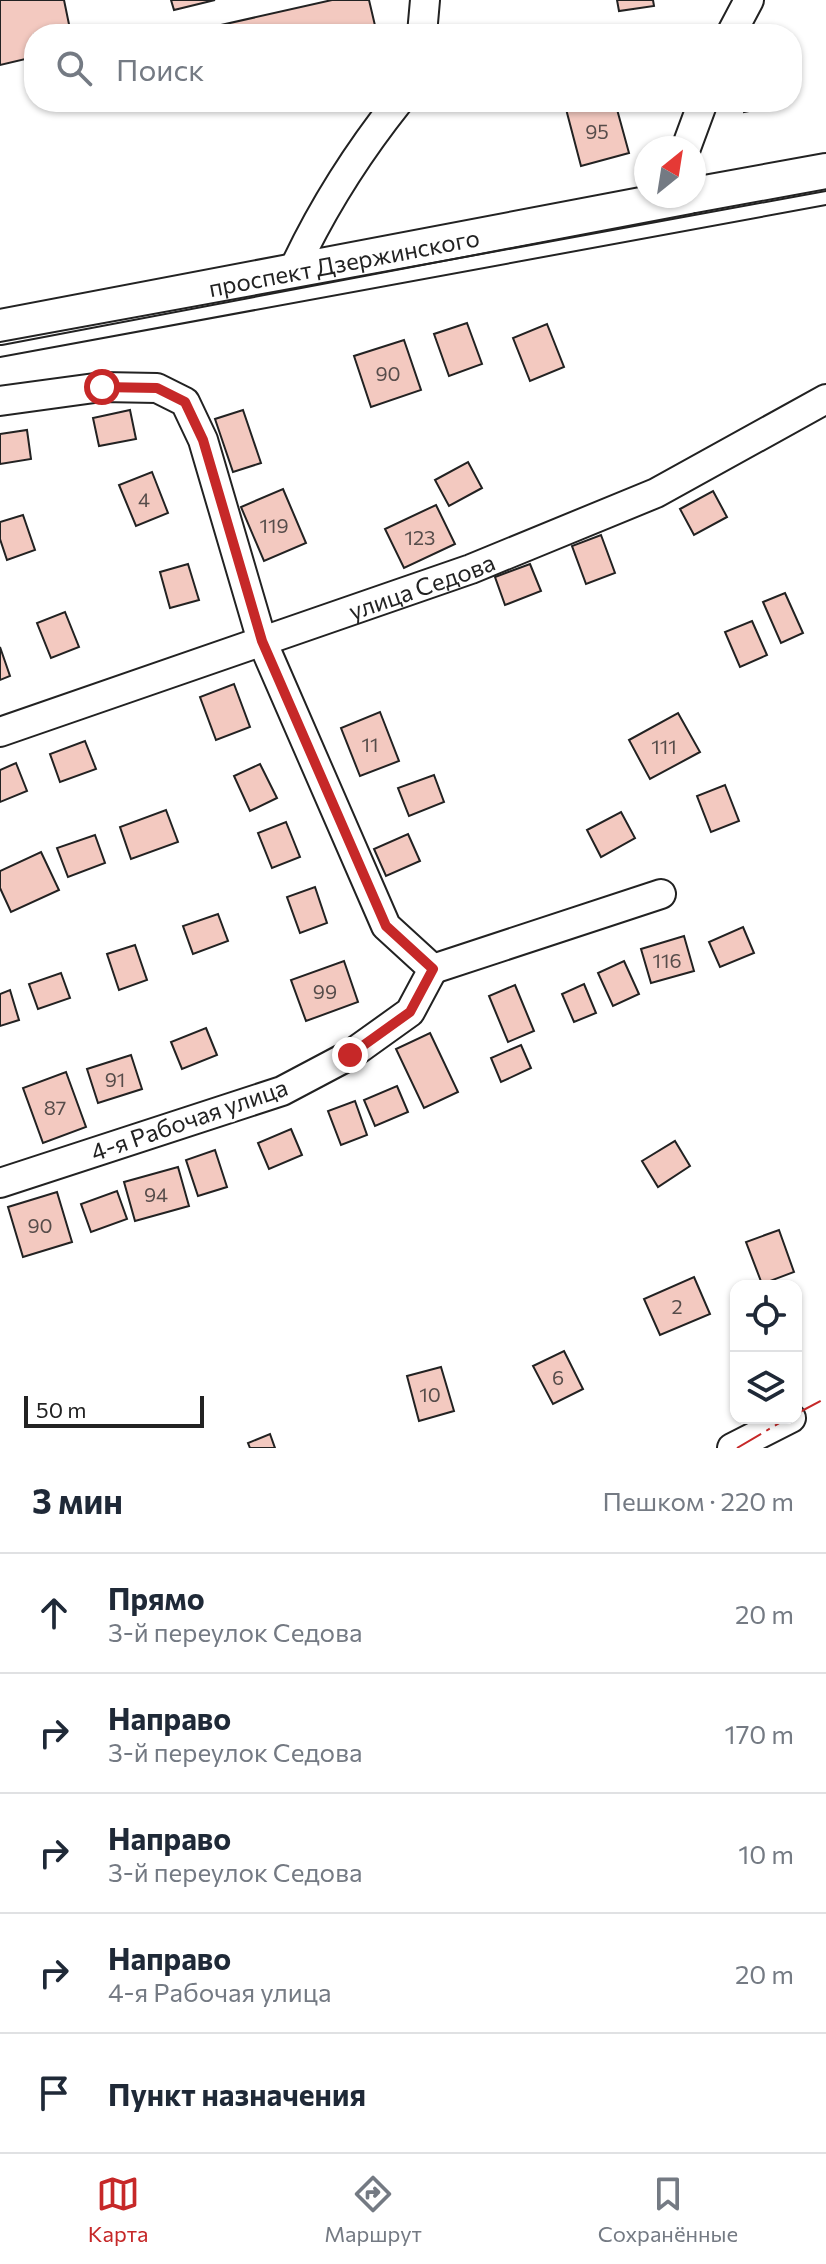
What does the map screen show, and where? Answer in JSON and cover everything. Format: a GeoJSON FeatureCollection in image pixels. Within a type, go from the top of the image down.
{"type":"FeatureCollection","features":[{"type":"Feature","properties":{"kind":"main road","name":"проспект Дзержинского"},"geometry":{"type":"LineString","coordinates":[[706,192],[826,171]]}},
{"type":"Feature","properties":{"kind":"main road","name":"проспект Дзержинского"},"geometry":{"type":"LineString","coordinates":[[0,327],[634,205]]}},
{"type":"Feature","properties":{"kind":"street"},"geometry":{"type":"LineString","coordinates":[[423,24],[425,0]]}},
{"type":"Feature","properties":{"kind":"street"},"geometry":{"type":"LineString","coordinates":[[736,24],[749,0]]}},
{"type":"Feature","properties":{"kind":"street"},"geometry":{"type":"LineString","coordinates":[[292,273],[332,192],[390,112]]}},
{"type":"Feature","properties":{"kind":"street"},"geometry":{"type":"LineString","coordinates":[[690,136],[699,112]]}},
{"type":"Feature","properties":{"kind":"street"},"geometry":{"type":"LineString","coordinates":[[0,401],[102,387],[157,388],[185,402],[203,440],[262,641],[386,926],[433,969],[661,894]]}},
{"type":"Feature","properties":{"kind":"street","name":"улица Седова"},"geometry":{"type":"LineString","coordinates":[[0,732],[471,569],[656,493],[826,399]]}},
{"type":"Feature","properties":{"kind":"street","name":"4-я Рабочая улица"},"geometry":{"type":"LineString","coordinates":[[0,1183],[282,1091],[350,1055],[410,1012],[433,969]]}},
{"type":"Feature","properties":{"kind":"street"},"geometry":{"type":"LineString","coordinates":[[732,1448],[779,1424]]}},
{"type":"Feature","properties":{"kind":"building"},"geometry":{"type":"Polygon","coordinates":[[[0,0],[64,0],[69,24],[24,24],[24,59],[0,65],[0,0]]]}},
{"type":"Feature","properties":{"kind":"building"},"geometry":{"type":"Polygon","coordinates":[[[171,0],[215,0],[174,10],[171,0]]]}},
{"type":"Feature","properties":{"kind":"building"},"geometry":{"type":"Polygon","coordinates":[[[332,0],[369,0],[375,24],[225,24],[332,0]]]}},
{"type":"Feature","properties":{"kind":"building"},"geometry":{"type":"Polygon","coordinates":[[[617,0],[653,0],[654,6],[619,11],[617,0]]]}},
{"type":"Feature","properties":{"kind":"building"},"geometry":{"type":"Polygon","coordinates":[[[567,112],[618,112],[629,153],[581,166],[567,112]]]}},
{"type":"Feature","properties":{"kind":"building"},"geometry":{"type":"Polygon","coordinates":[[[467,323],[482,364],[449,376],[434,334],[467,323]]]}},
{"type":"Feature","properties":{"kind":"building"},"geometry":{"type":"Polygon","coordinates":[[[547,324],[564,367],[530,381],[513,338],[547,324]]]}},
{"type":"Feature","properties":{"kind":"building"},"geometry":{"type":"Polygon","coordinates":[[[404,340],[421,390],[371,407],[354,356],[404,340]]]}},
{"type":"Feature","properties":{"kind":"building"},"geometry":{"type":"Polygon","coordinates":[[[130,410],[136,439],[99,446],[93,418],[130,410]]]}},
{"type":"Feature","properties":{"kind":"building"},"geometry":{"type":"Polygon","coordinates":[[[243,410],[261,463],[233,472],[215,419],[243,410]]]}},
{"type":"Feature","properties":{"kind":"building"},"geometry":{"type":"Polygon","coordinates":[[[27,430],[31,459],[0,464],[0,434],[27,430]]]}},
{"type":"Feature","properties":{"kind":"building"},"geometry":{"type":"Polygon","coordinates":[[[468,462],[482,488],[449,506],[435,480],[468,462]]]}},
{"type":"Feature","properties":{"kind":"building"},"geometry":{"type":"Polygon","coordinates":[[[152,472],[168,513],[136,526],[119,485],[152,472]]]}},
{"type":"Feature","properties":{"kind":"building"},"geometry":{"type":"Polygon","coordinates":[[[283,489],[306,543],[264,561],[241,507],[283,489]]]}},
{"type":"Feature","properties":{"kind":"building"},"geometry":{"type":"Polygon","coordinates":[[[713,491],[727,517],[694,535],[680,509],[713,491]]]}},
{"type":"Feature","properties":{"kind":"building"},"geometry":{"type":"Polygon","coordinates":[[[436,505],[455,544],[404,568],[385,529],[436,505]]]}},
{"type":"Feature","properties":{"kind":"building"},"geometry":{"type":"Polygon","coordinates":[[[23,515],[35,550],[7,560],[0,539],[0,522],[23,515]]]}},
{"type":"Feature","properties":{"kind":"building"},"geometry":{"type":"Polygon","coordinates":[[[601,535],[615,573],[586,584],[572,546],[601,535]]]}},
{"type":"Feature","properties":{"kind":"building"},"geometry":{"type":"Polygon","coordinates":[[[188,564],[199,600],[170,608],[160,572],[188,564]]]}},
{"type":"Feature","properties":{"kind":"building"},"geometry":{"type":"Polygon","coordinates":[[[530,564],[541,591],[505,605],[495,577],[530,564]]]}},
{"type":"Feature","properties":{"kind":"building"},"geometry":{"type":"Polygon","coordinates":[[[785,593],[803,633],[781,643],[763,602],[785,593]]]}},
{"type":"Feature","properties":{"kind":"building"},"geometry":{"type":"Polygon","coordinates":[[[65,612],[79,647],[51,658],[37,623],[65,612]]]}},
{"type":"Feature","properties":{"kind":"building"},"geometry":{"type":"Polygon","coordinates":[[[752,621],[767,655],[740,667],[725,632],[752,621]]]}},
{"type":"Feature","properties":{"kind":"building"},"geometry":{"type":"Polygon","coordinates":[[[0,647],[10,676],[0,680],[0,647]]]}},
{"type":"Feature","properties":{"kind":"building"},"geometry":{"type":"Polygon","coordinates":[[[234,684],[250,727],[216,740],[200,697],[234,684]]]}},
{"type":"Feature","properties":{"kind":"building"},"geometry":{"type":"Polygon","coordinates":[[[380,712],[399,761],[360,776],[341,728],[380,712]]]}},
{"type":"Feature","properties":{"kind":"building"},"geometry":{"type":"Polygon","coordinates":[[[678,713],[700,752],[650,779],[629,740],[678,713]]]}},
{"type":"Feature","properties":{"kind":"building"},"geometry":{"type":"Polygon","coordinates":[[[85,741],[96,769],[60,782],[50,754],[85,741]]]}},
{"type":"Feature","properties":{"kind":"building"},"geometry":{"type":"Polygon","coordinates":[[[16,763],[27,791],[0,802],[0,770],[16,763]]]}},
{"type":"Feature","properties":{"kind":"building"},"geometry":{"type":"Polygon","coordinates":[[[260,764],[277,798],[250,811],[234,776],[260,764]]]}},
{"type":"Feature","properties":{"kind":"building"},"geometry":{"type":"Polygon","coordinates":[[[434,775],[444,802],[409,816],[398,788],[434,775]]]}},
{"type":"Feature","properties":{"kind":"building"},"geometry":{"type":"Polygon","coordinates":[[[725,785],[739,821],[711,832],[697,796],[725,785]]]}},
{"type":"Feature","properties":{"kind":"building"},"geometry":{"type":"Polygon","coordinates":[[[166,810],[178,842],[131,859],[120,827],[166,810]]]}},
{"type":"Feature","properties":{"kind":"building"},"geometry":{"type":"Polygon","coordinates":[[[621,812],[635,838],[601,857],[587,830],[621,812]]]}},
{"type":"Feature","properties":{"kind":"building"},"geometry":{"type":"Polygon","coordinates":[[[286,822],[300,857],[272,868],[258,833],[286,822]]]}},
{"type":"Feature","properties":{"kind":"building"},"geometry":{"type":"Polygon","coordinates":[[[408,834],[420,861],[386,876],[374,849],[408,834]]]}},
{"type":"Feature","properties":{"kind":"building"},"geometry":{"type":"Polygon","coordinates":[[[95,835],[105,863],[68,877],[57,848],[95,835]]]}},
{"type":"Feature","properties":{"kind":"building"},"geometry":{"type":"Polygon","coordinates":[[[41,852],[59,890],[11,912],[0,888],[0,871],[41,852]]]}},
{"type":"Feature","properties":{"kind":"building"},"geometry":{"type":"Polygon","coordinates":[[[315,887],[327,923],[300,933],[287,897],[315,887]]]}},
{"type":"Feature","properties":{"kind":"building"},"geometry":{"type":"Polygon","coordinates":[[[218,914],[228,941],[193,954],[183,926],[218,914]]]}},
{"type":"Feature","properties":{"kind":"building"},"geometry":{"type":"Polygon","coordinates":[[[743,927],[754,953],[720,967],[709,942],[743,927]]]}},
{"type":"Feature","properties":{"kind":"building"},"geometry":{"type":"Polygon","coordinates":[[[684,936],[694,971],[651,983],[641,949],[684,936]]]}},
{"type":"Feature","properties":{"kind":"building"},"geometry":{"type":"Polygon","coordinates":[[[135,945],[147,980],[119,990],[107,954],[135,945]]]}},
{"type":"Feature","properties":{"kind":"building"},"geometry":{"type":"Polygon","coordinates":[[[344,961],[358,1002],[306,1021],[291,980],[344,961]]]}},
{"type":"Feature","properties":{"kind":"building"},"geometry":{"type":"Polygon","coordinates":[[[624,961],[639,994],[613,1006],[598,973],[624,961]]]}},
{"type":"Feature","properties":{"kind":"building"},"geometry":{"type":"Polygon","coordinates":[[[61,973],[70,998],[38,1009],[29,984],[61,973]]]}},
{"type":"Feature","properties":{"kind":"building"},"geometry":{"type":"Polygon","coordinates":[[[584,984],[596,1013],[574,1022],[562,994],[584,984]]]}},
{"type":"Feature","properties":{"kind":"building"},"geometry":{"type":"Polygon","coordinates":[[[515,985],[534,1031],[508,1042],[489,996],[515,985]]]}},
{"type":"Feature","properties":{"kind":"building"},"geometry":{"type":"Polygon","coordinates":[[[10,990],[19,1020],[0,1026],[0,994],[10,990]]]}},
{"type":"Feature","properties":{"kind":"building"},"geometry":{"type":"Polygon","coordinates":[[[206,1028],[217,1055],[182,1069],[171,1042],[206,1028]]]}},
{"type":"Feature","properties":{"kind":"building"},"geometry":{"type":"Polygon","coordinates":[[[430,1033],[458,1092],[424,1108],[396,1049],[430,1033]]]}},
{"type":"Feature","properties":{"kind":"building"},"geometry":{"type":"Polygon","coordinates":[[[521,1045],[531,1068],[501,1082],[491,1058],[521,1045]]]}},
{"type":"Feature","properties":{"kind":"building"},"geometry":{"type":"Polygon","coordinates":[[[131,1055],[142,1089],[98,1103],[87,1069],[131,1055]]]}},
{"type":"Feature","properties":{"kind":"building"},"geometry":{"type":"Polygon","coordinates":[[[66,1072],[86,1127],[43,1143],[23,1088],[66,1072]]]}},
{"type":"Feature","properties":{"kind":"building"},"geometry":{"type":"Polygon","coordinates":[[[397,1086],[408,1112],[375,1126],[364,1100],[397,1086]]]}},
{"type":"Feature","properties":{"kind":"building"},"geometry":{"type":"Polygon","coordinates":[[[355,1101],[367,1135],[341,1145],[328,1111],[355,1101]]]}},
{"type":"Feature","properties":{"kind":"building"},"geometry":{"type":"Polygon","coordinates":[[[291,1129],[302,1155],[269,1169],[258,1143],[291,1129]]]}},
{"type":"Feature","properties":{"kind":"building"},"geometry":{"type":"Polygon","coordinates":[[[675,1141],[690,1166],[658,1187],[642,1161],[675,1141]]]}},
{"type":"Feature","properties":{"kind":"building"},"geometry":{"type":"Polygon","coordinates":[[[215,1150],[227,1187],[198,1196],[186,1160],[215,1150]]]}},
{"type":"Feature","properties":{"kind":"building"},"geometry":{"type":"Polygon","coordinates":[[[178,1167],[189,1206],[135,1221],[124,1182],[178,1167]]]}},
{"type":"Feature","properties":{"kind":"building"},"geometry":{"type":"Polygon","coordinates":[[[117,1191],[127,1219],[91,1232],[81,1204],[117,1191]]]}},
{"type":"Feature","properties":{"kind":"building"},"geometry":{"type":"Polygon","coordinates":[[[57,1192],[72,1242],[23,1257],[8,1207],[57,1192]]]}},
{"type":"Feature","properties":{"kind":"building"},"geometry":{"type":"Polygon","coordinates":[[[779,1230],[794,1272],[773,1280],[760,1280],[746,1242],[779,1230]]]}},
{"type":"Feature","properties":{"kind":"building"},"geometry":{"type":"Polygon","coordinates":[[[694,1277],[710,1314],[660,1335],[644,1299],[694,1277]]]}},
{"type":"Feature","properties":{"kind":"building"},"geometry":{"type":"Polygon","coordinates":[[[564,1351],[583,1389],[553,1404],[533,1366],[564,1351]]]}},
{"type":"Feature","properties":{"kind":"building"},"geometry":{"type":"Polygon","coordinates":[[[441,1367],[454,1411],[419,1421],[407,1376],[441,1367]]]}},
{"type":"Feature","properties":{"kind":"building"},"geometry":{"type":"Polygon","coordinates":[[[270,1434],[275,1448],[250,1448],[248,1443],[270,1434]]]}},
{"type":"Feature","properties":{"kind":"tram line"},"geometry":{"type":"LineString","coordinates":[[0,342],[826,191]]}},
{"type":"Feature","properties":{"kind":"tram line"},"geometry":{"type":"LineString","coordinates":[[0,357],[826,205]]}},
{"type":"Feature","properties":{"kind":"power"},"geometry":{"type":"LineString","coordinates":[[802,1411],[826,1398]]}},
{"type":"Feature","properties":{"kind":"power"},"geometry":{"type":"LineString","coordinates":[[737,1448],[778,1424]]}},
{"type":"Feature","properties":{"kind":"route"},"geometry":{"type":"LineString","coordinates":[[102,387],[157,388],[185,402],[203,440],[262,641],[386,926],[433,969],[410,1012],[350,1055]]}}]}
